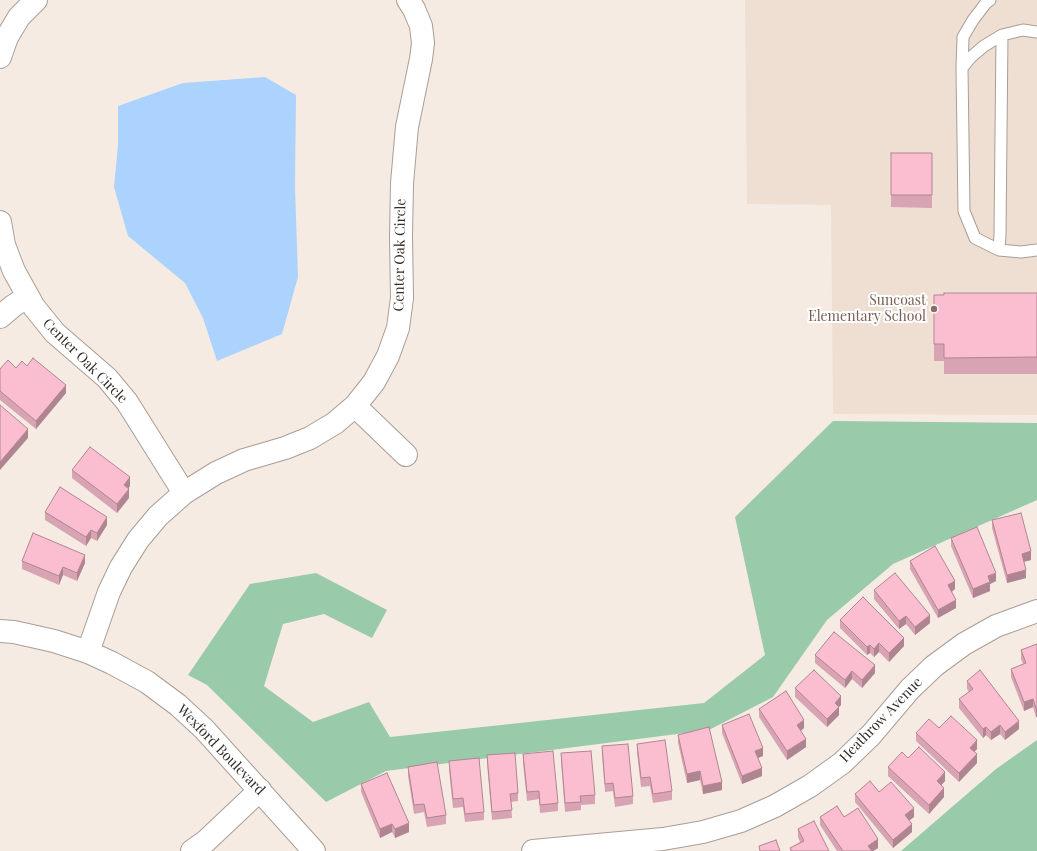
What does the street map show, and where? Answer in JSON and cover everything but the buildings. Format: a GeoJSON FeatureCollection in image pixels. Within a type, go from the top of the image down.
{"type":"FeatureCollection","features":[{"type":"Feature","properties":{"kind":"street"},"geometry":{"type":"LineString","coordinates":[[0,57],[7,37],[19,17],[36,0]]}},
{"type":"Feature","properties":{"kind":"street","name":"Center Oak Circle"},"geometry":{"type":"LineString","coordinates":[[88,652],[109,592],[121,567],[138,540],[158,516],[184,493],[216,472],[244,460],[286,448],[310,438],[334,423],[355,406],[374,382],[388,356],[398,328],[402,298],[400,237],[402,183],[408,127],[423,43],[421,26],[414,9],[408,0]]}},
{"type":"Feature","properties":{"kind":"street","name":"Center Oak Circle"},"geometry":{"type":"LineString","coordinates":[[0,222],[4,245],[14,271],[34,307],[55,333],[107,378],[127,402],[184,493]]}},
{"type":"Feature","properties":{"kind":"street"},"geometry":{"type":"LineString","coordinates":[[0,317],[13,306],[28,297]]}},
{"type":"Feature","properties":{"kind":"street"},"geometry":{"type":"LineString","coordinates":[[355,406],[406,455]]}},
{"type":"Feature","properties":{"kind":"street","name":"Heathrow Avenue"},"geometry":{"type":"LineString","coordinates":[[533,851],[663,839],[703,832],[741,820],[775,806],[810,786],[842,763],[871,735],[910,689],[940,661],[964,644],[996,626],[1037,611]]}},
{"type":"Feature","properties":{"kind":"street","name":"Wexford Boulevard"},"geometry":{"type":"LineString","coordinates":[[0,631],[14,632],[54,641],[88,652],[147,682],[178,705],[204,729],[314,851]]}},
{"type":"Feature","properties":{"kind":"street"},"geometry":{"type":"LineString","coordinates":[[192,851],[206,842],[260,790]]}},
{"type":"Feature","properties":{"kind":"lane"},"geometry":{"type":"LineString","coordinates":[[990,0],[973,20],[963,37],[964,211],[975,238],[999,250],[1021,252],[1037,250]]}},
{"type":"Feature","properties":{"kind":"lane"},"geometry":{"type":"LineString","coordinates":[[962,68],[984,46],[1002,35],[1023,30],[1037,32]]}},
{"type":"Feature","properties":{"kind":"lane"},"geometry":{"type":"LineString","coordinates":[[999,250],[1002,35]]}},
{"type":"Feature","properties":{"kind":"shaded area","name":"Suncoast Elementary School"},"geometry":{"type":"Polygon","coordinates":[[[745,0],[1037,0],[1037,415],[833,414],[831,205],[747,204],[745,0]]]}},
{"type":"Feature","properties":{"kind":"green space"},"geometry":{"type":"Polygon","coordinates":[[[833,421],[1037,423],[1037,500],[893,564],[827,620],[773,697],[709,730],[386,771],[326,802],[207,685],[188,675],[250,584],[316,573],[387,610],[372,638],[324,614],[283,624],[264,686],[313,722],[369,702],[390,737],[704,703],[765,655],[735,517],[833,421]]]}},
{"type":"Feature","properties":{"kind":"green space"},"geometry":{"type":"Polygon","coordinates":[[[1037,740],[1037,851],[901,851],[996,769],[1037,740]]]}},
{"type":"Feature","properties":{"kind":"water"},"geometry":{"type":"Polygon","coordinates":[[[265,77],[296,95],[295,187],[298,277],[282,334],[217,361],[203,318],[185,283],[128,236],[114,187],[118,145],[118,106],[183,83],[265,77]]]}},
{"type":"Feature","properties":{"kind":"place","name":"Suncoast Elementary School"},"geometry":{"type":"Point","coordinates":[934,309]}}]}
